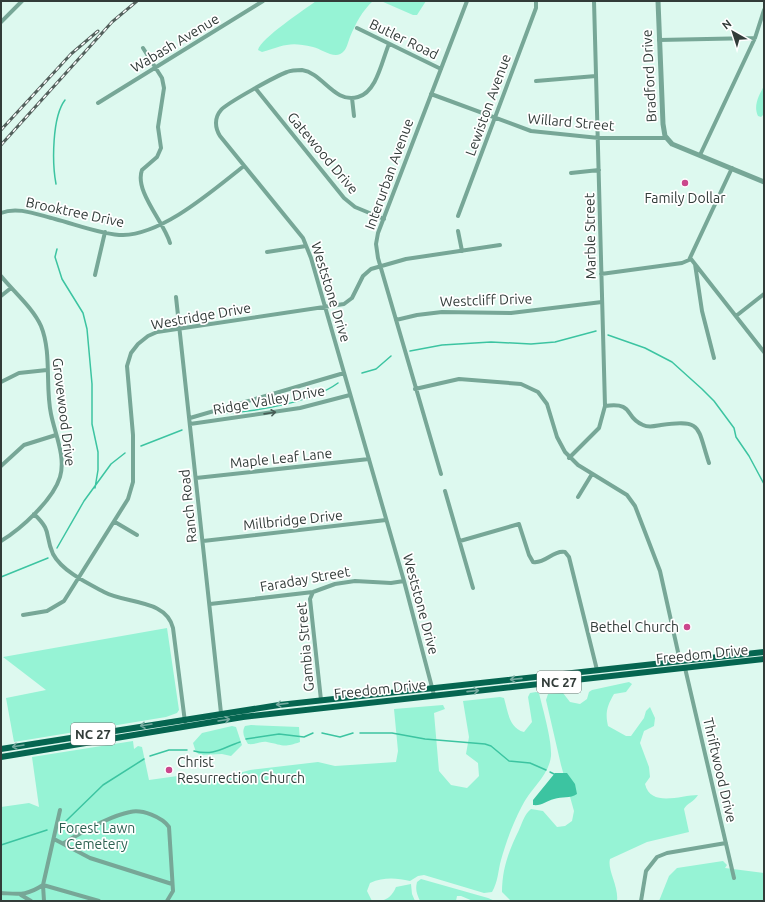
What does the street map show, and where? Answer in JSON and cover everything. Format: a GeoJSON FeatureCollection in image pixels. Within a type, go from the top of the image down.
{"type":"FeatureCollection","features":[{"type":"Feature","properties":{"kind":"main road","name":"Freedom Drive"},"geometry":{"type":"LineString","coordinates":[[1,749],[221,713],[321,700],[764,652]]}},
{"type":"Feature","properties":{"kind":"main road"},"geometry":{"type":"LineString","coordinates":[[685,668],[692,663],[748,656],[751,653]]}},
{"type":"Feature","properties":{"kind":"main road","name":"Freedom Drive"},"geometry":{"type":"LineString","coordinates":[[1,757],[243,717],[764,660]]}},
{"type":"Feature","properties":{"kind":"main road"},"geometry":{"type":"LineString","coordinates":[[605,677],[617,672],[672,666],[680,661]]}},
{"type":"Feature","properties":{"kind":"main road"},"geometry":{"type":"LineString","coordinates":[[42,750],[46,746],[76,741],[94,734]]}},
{"type":"Feature","properties":{"kind":"street"},"geometry":{"type":"LineString","coordinates":[[1,22],[22,1]]}},
{"type":"Feature","properties":{"kind":"street","name":"Wabash Avenue"},"geometry":{"type":"LineString","coordinates":[[98,103],[263,1]]}},
{"type":"Feature","properties":{"kind":"street","name":"Interurban Avenue"},"geometry":{"type":"LineString","coordinates":[[441,474],[380,266],[376,244],[384,218],[467,1]]}},
{"type":"Feature","properties":{"kind":"street","name":"Lewiston Avenue"},"geometry":{"type":"LineString","coordinates":[[458,216],[536,8],[536,1]]}},
{"type":"Feature","properties":{"kind":"street","name":"Marble Street"},"geometry":{"type":"LineString","coordinates":[[569,458],[599,428],[605,406],[599,138],[594,1]]}},
{"type":"Feature","properties":{"kind":"street","name":"Bradford Drive"},"geometry":{"type":"LineString","coordinates":[[658,1],[662,113],[666,138],[672,144],[764,182]]}},
{"type":"Feature","properties":{"kind":"street"},"geometry":{"type":"LineString","coordinates":[[700,155],[755,38],[764,10]]}},
{"type":"Feature","properties":{"kind":"street","name":"Butler Road"},"geometry":{"type":"LineString","coordinates":[[357,28],[441,70]]}},
{"type":"Feature","properties":{"kind":"street"},"geometry":{"type":"LineString","coordinates":[[659,40],[755,38]]}},
{"type":"Feature","properties":{"kind":"street"},"geometry":{"type":"LineString","coordinates":[[354,116],[352,98],[363,95],[371,88],[389,44]]}},
{"type":"Feature","properties":{"kind":"street"},"geometry":{"type":"LineString","coordinates":[[143,48],[163,81],[164,88],[158,127],[161,148],[157,157],[142,170],[140,180],[141,187],[161,223],[170,243]]}},
{"type":"Feature","properties":{"kind":"street","name":"Weststone Drive"},"geometry":{"type":"LineString","coordinates":[[352,98],[337,94],[316,77],[303,70],[288,71],[225,107],[219,112],[216,123],[220,136],[299,234],[306,246],[326,307],[404,581],[434,695]]}},
{"type":"Feature","properties":{"kind":"street"},"geometry":{"type":"LineString","coordinates":[[536,81],[596,76]]}},
{"type":"Feature","properties":{"kind":"street","name":"Gatewood Drive"},"geometry":{"type":"LineString","coordinates":[[256,89],[344,198],[355,207],[384,218]]}},
{"type":"Feature","properties":{"kind":"street","name":"Willard Street"},"geometry":{"type":"LineString","coordinates":[[431,94],[495,119],[531,131],[599,138],[666,138]]}},
{"type":"Feature","properties":{"kind":"street","name":"Brooktree Drive"},"geometry":{"type":"LineString","coordinates":[[1,213],[20,210],[105,232],[134,234],[161,223],[194,205],[244,166]]}},
{"type":"Feature","properties":{"kind":"street"},"geometry":{"type":"LineString","coordinates":[[601,274],[682,264],[691,259],[732,168]]}},
{"type":"Feature","properties":{"kind":"street"},"geometry":{"type":"LineString","coordinates":[[571,173],[599,170]]}},
{"type":"Feature","properties":{"kind":"street"},"geometry":{"type":"LineString","coordinates":[[95,275],[105,232]]}},
{"type":"Feature","properties":{"kind":"street"},"geometry":{"type":"LineString","coordinates":[[458,232],[462,251]]}},
{"type":"Feature","properties":{"kind":"street","name":"Westridge Drive"},"geometry":{"type":"LineString","coordinates":[[23,615],[47,611],[61,605],[80,578],[128,500],[132,482],[133,435],[127,372],[129,358],[138,344],[148,336],[157,332],[179,328],[344,304],[350,301],[363,276],[372,269],[406,259],[500,245]]}},
{"type":"Feature","properties":{"kind":"street"},"geometry":{"type":"LineString","coordinates":[[267,252],[306,246]]}},
{"type":"Feature","properties":{"kind":"street"},"geometry":{"type":"LineString","coordinates":[[691,259],[764,352]]}},
{"type":"Feature","properties":{"kind":"street"},"geometry":{"type":"LineString","coordinates":[[695,264],[702,311],[714,358]]}},
{"type":"Feature","properties":{"kind":"street","name":"Grovewood Drive"},"geometry":{"type":"LineString","coordinates":[[1,276],[35,316],[44,338],[49,400],[62,460],[61,475],[56,486],[24,525],[1,541]]}},
{"type":"Feature","properties":{"kind":"street"},"geometry":{"type":"LineString","coordinates":[[1,296],[11,288]]}},
{"type":"Feature","properties":{"kind":"street"},"geometry":{"type":"LineString","coordinates":[[736,316],[764,294]]}},
{"type":"Feature","properties":{"kind":"street","name":"Ranch Road"},"geometry":{"type":"LineString","coordinates":[[176,297],[221,713]]}},
{"type":"Feature","properties":{"kind":"street","name":"Westcliff Drive"},"geometry":{"type":"LineString","coordinates":[[396,320],[416,315],[442,312],[511,313],[602,302]]}},
{"type":"Feature","properties":{"kind":"street"},"geometry":{"type":"LineString","coordinates":[[1,382],[19,373],[47,370]]}},
{"type":"Feature","properties":{"kind":"street","name":"Ridge Valley Drive"},"geometry":{"type":"LineString","coordinates":[[190,418],[344,373]]}},
{"type":"Feature","properties":{"kind":"street"},"geometry":{"type":"LineString","coordinates":[[415,389],[459,379],[526,385],[535,389],[543,397],[549,409],[560,444],[569,458],[627,495],[635,506],[660,571],[680,661]]}},
{"type":"Feature","properties":{"kind":"street","name":"Ridge Valley Drive"},"geometry":{"type":"LineString","coordinates":[[190,424],[300,408],[350,395]]}},
{"type":"Feature","properties":{"kind":"street"},"geometry":{"type":"LineString","coordinates":[[605,406],[617,404],[625,407],[637,422],[645,426],[683,422],[692,424],[698,430],[709,463]]}},
{"type":"Feature","properties":{"kind":"street"},"geometry":{"type":"LineString","coordinates":[[1,466],[24,445],[56,435]]}},
{"type":"Feature","properties":{"kind":"street","name":"Maple Leaf Lane"},"geometry":{"type":"LineString","coordinates":[[196,478],[369,459]]}},
{"type":"Feature","properties":{"kind":"street"},"geometry":{"type":"LineString","coordinates":[[578,498],[592,474]]}},
{"type":"Feature","properties":{"kind":"street"},"geometry":{"type":"LineString","coordinates":[[445,491],[473,588]]}},
{"type":"Feature","properties":{"kind":"street"},"geometry":{"type":"LineString","coordinates":[[34,514],[46,527],[51,549],[64,567],[80,578],[109,594],[158,608],[169,617],[173,628],[185,726]]}},
{"type":"Feature","properties":{"kind":"street","name":"Millbridge Drive"},"geometry":{"type":"LineString","coordinates":[[203,541],[386,520]]}},
{"type":"Feature","properties":{"kind":"street"},"geometry":{"type":"LineString","coordinates":[[115,522],[137,535]]}},
{"type":"Feature","properties":{"kind":"street"},"geometry":{"type":"LineString","coordinates":[[460,541],[519,524],[528,555],[533,562],[539,562],[559,552],[565,552],[568,555],[597,670]]}},
{"type":"Feature","properties":{"kind":"street","name":"Faraday Street"},"geometry":{"type":"LineString","coordinates":[[210,604],[313,592],[326,586],[354,581],[391,583],[404,581]]}},
{"type":"Feature","properties":{"kind":"street","name":"Gambia Street"},"geometry":{"type":"LineString","coordinates":[[313,592],[310,599],[321,700]]}},
{"type":"Feature","properties":{"kind":"street","name":"Thriftwood Drive"},"geometry":{"type":"LineString","coordinates":[[685,668],[734,878]]}},
{"type":"Feature","properties":{"kind":"street"},"geometry":{"type":"LineString","coordinates":[[44,901],[43,886],[60,810]]}},
{"type":"Feature","properties":{"kind":"street"},"geometry":{"type":"LineString","coordinates":[[64,843],[78,834],[130,812],[141,812],[165,821],[169,827],[173,891],[167,901]]}},
{"type":"Feature","properties":{"kind":"street"},"geometry":{"type":"LineString","coordinates":[[54,839],[90,858],[172,884]]}},
{"type":"Feature","properties":{"kind":"street"},"geometry":{"type":"LineString","coordinates":[[641,901],[646,871],[657,856],[667,852],[726,843]]}},
{"type":"Feature","properties":{"kind":"street"},"geometry":{"type":"LineString","coordinates":[[1,893],[21,895],[30,893],[43,886],[98,901]]}},
{"type":"Feature","properties":{"kind":"street"},"geometry":{"type":"LineString","coordinates":[[21,895],[31,901]]}},
{"type":"Feature","properties":{"kind":"green space"},"geometry":{"type":"Polygon","coordinates":[[[316,1],[373,1],[360,18],[352,32],[346,48],[341,54],[333,55],[313,47],[298,44],[286,45],[262,52],[258,50],[261,45],[275,32],[316,1]]]}},
{"type":"Feature","properties":{"kind":"green space"},"geometry":{"type":"Polygon","coordinates":[[[381,1],[426,1],[417,15],[413,15],[381,1]]]}},
{"type":"Feature","properties":{"kind":"green space"},"geometry":{"type":"Polygon","coordinates":[[[764,86],[764,114],[761,117],[758,116],[756,104],[764,86]]]}},
{"type":"Feature","properties":{"kind":"green space"},"geometry":{"type":"Polygon","coordinates":[[[167,628],[179,710],[177,713],[166,717],[14,742],[6,698],[46,690],[3,657],[167,628]]]}},
{"type":"Feature","properties":{"kind":"green space"},"geometry":{"type":"Polygon","coordinates":[[[629,682],[632,684],[626,692],[614,694],[610,702],[607,710],[608,726],[626,736],[631,736],[650,707],[655,718],[654,726],[644,731],[640,743],[649,767],[650,777],[645,784],[648,791],[653,796],[660,798],[698,795],[684,809],[689,832],[647,842],[610,859],[610,868],[616,890],[617,901],[511,901],[502,892],[503,875],[509,852],[524,818],[531,809],[543,811],[557,827],[565,826],[572,821],[574,811],[561,765],[546,700],[548,694],[563,693],[570,702],[580,704],[587,699],[589,692],[592,690],[629,682]]]}},
{"type":"Feature","properties":{"kind":"green space","name":"Forest Lawn Cemetery"},"geometry":{"type":"Polygon","coordinates":[[[530,693],[539,693],[549,734],[551,749],[550,763],[543,776],[525,800],[516,819],[505,846],[497,880],[492,892],[484,893],[424,875],[418,876],[410,881],[390,879],[370,883],[367,891],[372,901],[1,901],[1,807],[29,803],[39,807],[32,757],[133,741],[134,749],[138,746],[142,747],[149,780],[192,774],[204,778],[225,777],[250,770],[318,762],[335,766],[396,762],[398,751],[394,709],[443,705],[445,709],[434,713],[439,771],[451,785],[467,788],[479,776],[478,763],[466,754],[469,737],[463,701],[500,697],[504,698],[512,723],[519,730],[524,732],[532,722],[528,697],[530,693]]]}},
{"type":"Feature","properties":{"kind":"green space"},"geometry":{"type":"Polygon","coordinates":[[[232,726],[236,727],[242,745],[231,756],[222,754],[200,755],[196,752],[193,743],[202,733],[232,726]]]}},
{"type":"Feature","properties":{"kind":"green space"},"geometry":{"type":"Polygon","coordinates":[[[245,726],[299,727],[300,742],[286,745],[265,742],[248,744],[243,731],[245,726]]]}},
{"type":"Feature","properties":{"kind":"green space"},"geometry":{"type":"Polygon","coordinates":[[[723,861],[727,865],[725,868],[764,873],[764,901],[659,901],[669,876],[677,868],[723,861]]]}},
{"type":"Feature","properties":{"kind":"green space"},"geometry":{"type":"Polygon","coordinates":[[[421,879],[495,901],[473,901],[457,896],[456,901],[420,901],[416,887],[417,882],[421,879]]]}},
{"type":"Feature","properties":{"kind":"green space"},"geometry":{"type":"Polygon","coordinates":[[[411,884],[412,894],[415,901],[378,901],[389,897],[396,887],[411,884]]]}},
{"type":"Feature","properties":{"kind":"shaded area"},"geometry":{"type":"Polygon","coordinates":[[[555,773],[567,773],[575,784],[577,794],[557,798],[539,805],[533,805],[533,800],[555,773]]]}},
{"type":"Feature","properties":{"kind":"waterway"},"geometry":{"type":"LineString","coordinates":[[56,184],[54,164],[55,129],[65,100]]}},
{"type":"Feature","properties":{"kind":"waterway"},"geometry":{"type":"LineString","coordinates":[[57,249],[55,257],[62,279],[83,313],[87,329],[92,384],[92,424],[98,452],[98,470],[95,488]]}},
{"type":"Feature","properties":{"kind":"waterway"},"geometry":{"type":"LineString","coordinates":[[410,351],[442,345],[491,342],[531,344],[555,342],[596,331]]}},
{"type":"Feature","properties":{"kind":"waterway"},"geometry":{"type":"LineString","coordinates":[[608,335],[645,348],[672,362],[702,389],[714,401],[734,428],[736,437],[749,456],[764,484]]}},
{"type":"Feature","properties":{"kind":"waterway"},"geometry":{"type":"LineString","coordinates":[[362,373],[376,369],[391,356]]}},
{"type":"Feature","properties":{"kind":"waterway"},"geometry":{"type":"LineString","coordinates":[[227,413],[269,408],[300,400],[327,390],[338,383]]}},
{"type":"Feature","properties":{"kind":"waterway"},"geometry":{"type":"LineString","coordinates":[[141,446],[182,430]]}},
{"type":"Feature","properties":{"kind":"waterway"},"geometry":{"type":"LineString","coordinates":[[57,548],[84,501],[111,464],[125,453]]}},
{"type":"Feature","properties":{"kind":"waterway"},"geometry":{"type":"LineString","coordinates":[[1,577],[48,558]]}},
{"type":"Feature","properties":{"kind":"waterway"},"geometry":{"type":"LineString","coordinates":[[246,739],[279,734],[304,737],[313,733]]}},
{"type":"Feature","properties":{"kind":"waterway"},"geometry":{"type":"LineString","coordinates":[[322,733],[340,737],[353,733]]}},
{"type":"Feature","properties":{"kind":"waterway"},"geometry":{"type":"LineString","coordinates":[[360,733],[392,733],[425,739],[485,744],[491,746],[509,761],[530,763],[546,770]]}},
{"type":"Feature","properties":{"kind":"waterway"},"geometry":{"type":"LineString","coordinates":[[194,751],[207,753],[213,752],[240,742]]}},
{"type":"Feature","properties":{"kind":"waterway"},"geometry":{"type":"LineString","coordinates":[[150,756],[169,750],[187,750]]}},
{"type":"Feature","properties":{"kind":"waterway"},"geometry":{"type":"LineString","coordinates":[[66,821],[103,785],[144,759]]}},
{"type":"Feature","properties":{"kind":"waterway"},"geometry":{"type":"LineString","coordinates":[[550,772],[556,775]]}},
{"type":"Feature","properties":{"kind":"waterway"},"geometry":{"type":"LineString","coordinates":[[1,845],[47,830]]}},
{"type":"Feature","properties":{"kind":"railway"},"geometry":{"type":"LineString","coordinates":[[1,145],[112,22],[137,1]]}},
{"type":"Feature","properties":{"kind":"railway"},"geometry":{"type":"LineString","coordinates":[[1,130],[71,54],[98,31]]}},
{"type":"Feature","properties":{"kind":"place","name":"Family Dollar"},"geometry":{"type":"Point","coordinates":[685,183]}},
{"type":"Feature","properties":{"kind":"place","name":"Bethel Church"},"geometry":{"type":"Point","coordinates":[687,627]}},
{"type":"Feature","properties":{"kind":"place","name":"Christ Resurrection Church"},"geometry":{"type":"Point","coordinates":[169,770]}}]}
